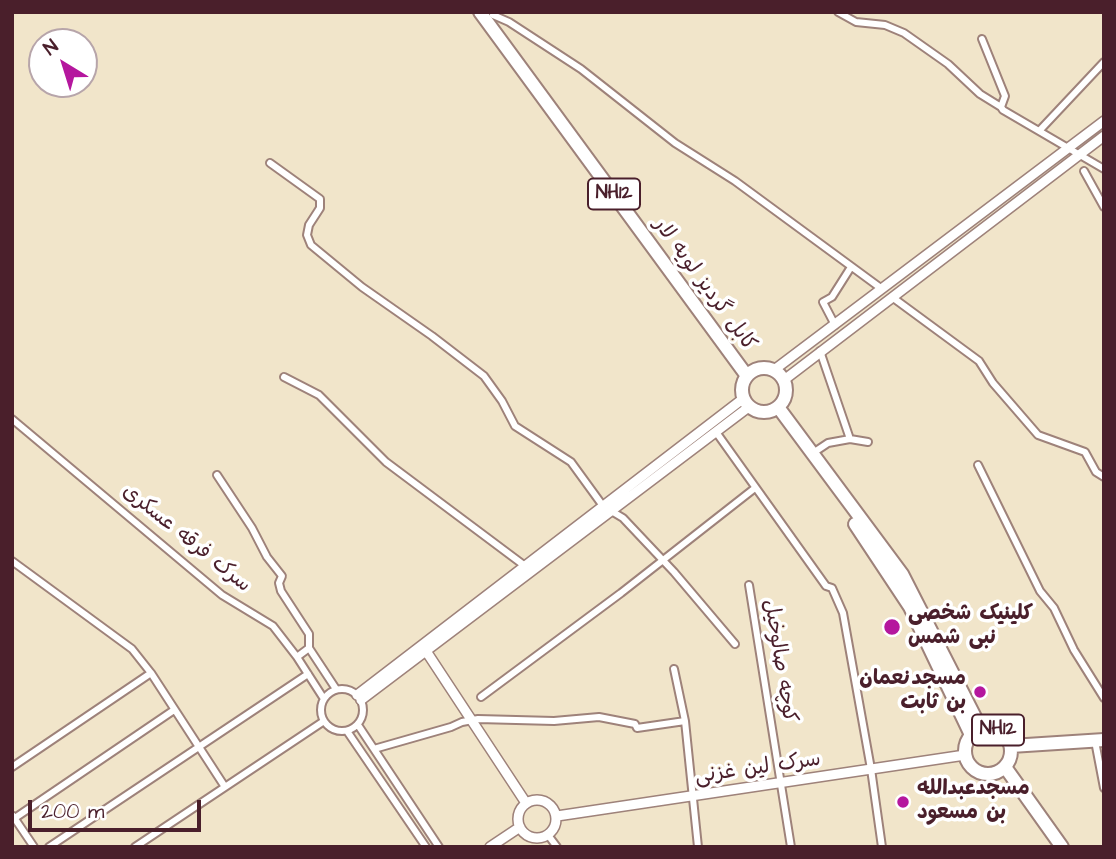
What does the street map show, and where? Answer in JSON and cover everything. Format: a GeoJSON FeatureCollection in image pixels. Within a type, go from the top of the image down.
{"type":"FeatureCollection","features":[{"type":"Feature","properties":{"kind":"highway","name":"کابل گردیز لویه لار"},"geometry":{"type":"LineString","coordinates":[[488,13],[750,374]]}},
{"type":"Feature","properties":{"kind":"highway"},"geometry":{"type":"LineString","coordinates":[[766,368],[774,370],[784,380],[786,394],[775,409],[758,411],[747,402],[742,390],[750,374],[766,368]]}},
{"type":"Feature","properties":{"kind":"highway","name":"NH12"},"geometry":{"type":"LineString","coordinates":[[775,409],[813,453],[902,573],[976,732]]}},
{"type":"Feature","properties":{"kind":"highway","name":"NH12"},"geometry":{"type":"LineString","coordinates":[[775,409],[910,607],[976,732]]}},
{"type":"Feature","properties":{"kind":"highway","name":"NH12"},"geometry":{"type":"LineString","coordinates":[[991,728],[1004,734],[1011,746],[1009,760],[1002,769],[992,774],[978,771],[967,762],[965,755],[965,748],[976,732],[991,728]]}},
{"type":"Feature","properties":{"kind":"highway"},"geometry":{"type":"LineString","coordinates":[[1011,746],[1099,740]]}},
{"type":"Feature","properties":{"kind":"highway","name":"NH12"},"geometry":{"type":"LineString","coordinates":[[1002,769],[1052,847]]}},
{"type":"Feature","properties":{"kind":"highway","name":"NH12"},"geometry":{"type":"LineString","coordinates":[[1002,769],[1062,847]]}},
{"type":"Feature","properties":{"kind":"street"},"geometry":{"type":"LineString","coordinates":[[838,12],[856,22],[885,25],[904,33],[948,64],[979,94],[1104,169]]}},
{"type":"Feature","properties":{"kind":"street"},"geometry":{"type":"LineString","coordinates":[[488,13],[509,22],[581,69],[675,143],[735,181],[882,289]]}},
{"type":"Feature","properties":{"kind":"street"},"geometry":{"type":"LineString","coordinates":[[982,38],[1005,96],[1001,107]]}},
{"type":"Feature","properties":{"kind":"street"},"geometry":{"type":"LineString","coordinates":[[1040,130],[1104,62]]}},
{"type":"Feature","properties":{"kind":"street"},"geometry":{"type":"LineString","coordinates":[[774,370],[1104,121]]}},
{"type":"Feature","properties":{"kind":"street"},"geometry":{"type":"LineString","coordinates":[[784,380],[1104,136]]}},
{"type":"Feature","properties":{"kind":"street"},"geometry":{"type":"LineString","coordinates":[[270,163],[320,199],[320,208],[309,225],[307,235],[312,245],[362,287],[484,376],[502,401],[515,426],[571,462],[607,508],[623,518],[663,560],[735,644]]}},
{"type":"Feature","properties":{"kind":"street"},"geometry":{"type":"LineString","coordinates":[[1084,172],[1104,207]]}},
{"type":"Feature","properties":{"kind":"street"},"geometry":{"type":"LineString","coordinates":[[835,325],[823,302],[832,297],[851,267]]}},
{"type":"Feature","properties":{"kind":"street"},"geometry":{"type":"LineString","coordinates":[[892,297],[979,361],[993,383],[1038,435],[1085,452],[1096,472],[1104,477]]}},
{"type":"Feature","properties":{"kind":"street"},"geometry":{"type":"LineString","coordinates":[[820,351],[850,439]]}},
{"type":"Feature","properties":{"kind":"street"},"geometry":{"type":"LineString","coordinates":[[284,377],[319,395],[386,461],[525,566]]}},
{"type":"Feature","properties":{"kind":"street"},"geometry":{"type":"LineString","coordinates":[[359,697],[426,651],[747,402]]}},
{"type":"Feature","properties":{"kind":"street"},"geometry":{"type":"LineString","coordinates":[[359,697],[525,566],[716,432],[747,402]]}},
{"type":"Feature","properties":{"kind":"street","name":"سرک فرقه عسکری"},"geometry":{"type":"LineString","coordinates":[[12,419],[222,595],[274,626],[324,699]]}},
{"type":"Feature","properties":{"kind":"street"},"geometry":{"type":"LineString","coordinates":[[716,432],[825,586],[832,588],[843,613],[882,847]]}},
{"type":"Feature","properties":{"kind":"street"},"geometry":{"type":"LineString","coordinates":[[813,453],[828,443],[850,439],[868,442]]}},
{"type":"Feature","properties":{"kind":"street"},"geometry":{"type":"LineString","coordinates":[[978,465],[1040,591],[1054,608],[1074,650],[1104,698]]}},
{"type":"Feature","properties":{"kind":"street"},"geometry":{"type":"LineString","coordinates":[[216,475],[282,576],[279,583],[281,591],[309,634],[310,648],[336,690]]}},
{"type":"Feature","properties":{"kind":"street"},"geometry":{"type":"LineString","coordinates":[[481,697],[755,488]]}},
{"type":"Feature","properties":{"kind":"street"},"geometry":{"type":"LineString","coordinates":[[12,561],[132,649],[151,673],[225,787]]}},
{"type":"Feature","properties":{"kind":"street","name":"کوچه صالوخیل"},"geometry":{"type":"LineString","coordinates":[[750,585],[791,847]]}},
{"type":"Feature","properties":{"kind":"street"},"geometry":{"type":"LineString","coordinates":[[297,657],[310,648]]}},
{"type":"Feature","properties":{"kind":"street"},"geometry":{"type":"LineString","coordinates":[[426,651],[526,803]]}},
{"type":"Feature","properties":{"kind":"street"},"geometry":{"type":"LineString","coordinates":[[674,669],[685,721],[698,847]]}},
{"type":"Feature","properties":{"kind":"street"},"geometry":{"type":"LineString","coordinates":[[12,767],[151,673]]}},
{"type":"Feature","properties":{"kind":"street"},"geometry":{"type":"LineString","coordinates":[[49,847],[308,674]]}},
{"type":"Feature","properties":{"kind":"street"},"geometry":{"type":"LineString","coordinates":[[347,689],[359,697],[363,713],[358,725],[348,731],[335,731],[324,721],[320,709],[324,699],[336,690],[347,689]]}},
{"type":"Feature","properties":{"kind":"street"},"geometry":{"type":"LineString","coordinates":[[34,847],[13,818],[174,710]]}},
{"type":"Feature","properties":{"kind":"street"},"geometry":{"type":"LineString","coordinates":[[374,749],[471,720],[573,720],[599,717],[635,724],[637,727],[685,721]]}},
{"type":"Feature","properties":{"kind":"street"},"geometry":{"type":"LineString","coordinates":[[135,847],[324,721]]}},
{"type":"Feature","properties":{"kind":"street"},"geometry":{"type":"LineString","coordinates":[[358,725],[439,847]]}},
{"type":"Feature","properties":{"kind":"street"},"geometry":{"type":"LineString","coordinates":[[348,731],[426,847]]}},
{"type":"Feature","properties":{"kind":"street"},"geometry":{"type":"LineString","coordinates":[[1099,740],[1104,788]]}},
{"type":"Feature","properties":{"kind":"street","name":"سرک لین غزنی"},"geometry":{"type":"LineString","coordinates":[[557,816],[965,755]]}},
{"type":"Feature","properties":{"kind":"street"},"geometry":{"type":"LineString","coordinates":[[532,800],[551,804],[557,816],[548,835],[536,838],[523,833],[518,814],[526,803],[532,800]]}},
{"type":"Feature","properties":{"kind":"street"},"geometry":{"type":"LineString","coordinates":[[490,847],[520,827]]}},
{"type":"Feature","properties":{"kind":"street"},"geometry":{"type":"LineString","coordinates":[[548,835],[557,847]]}},
{"type":"Feature","properties":{"kind":"place","name":"کلینیک شخصی نبی شمس"},"geometry":{"type":"Point","coordinates":[892,627]}},
{"type":"Feature","properties":{"kind":"place","name":"مسجدنعمان بن ثابت"},"geometry":{"type":"Point","coordinates":[980,692]}},
{"type":"Feature","properties":{"kind":"place","name":"مسجدعبدالله بن مسعود"},"geometry":{"type":"Point","coordinates":[903,802]}}]}
